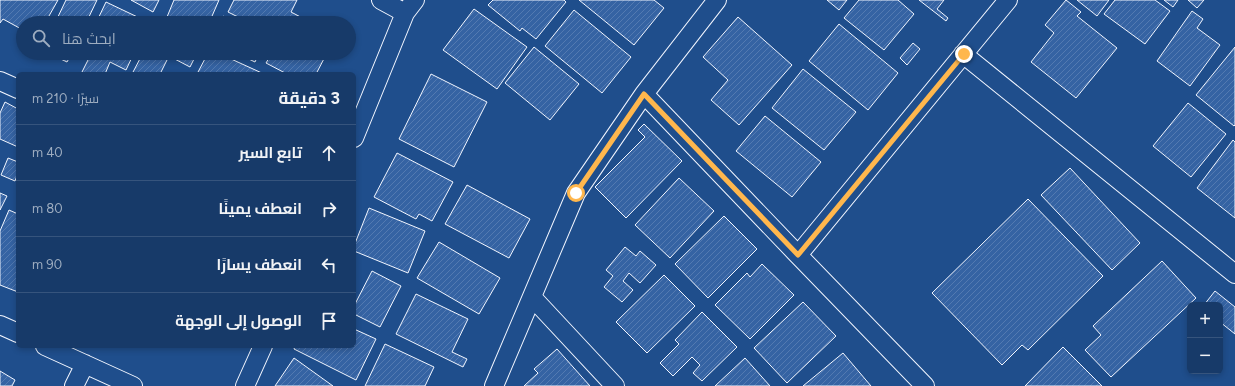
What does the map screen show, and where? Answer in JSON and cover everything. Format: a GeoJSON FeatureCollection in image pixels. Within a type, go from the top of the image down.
{"type":"FeatureCollection","features":[{"type":"Feature","properties":{"kind":"street"},"geometry":{"type":"LineString","coordinates":[[356,133],[410,6],[381,0]]}},
{"type":"Feature","properties":{"kind":"street"},"geometry":{"type":"LineString","coordinates":[[494,386],[576,193],[644,94],[717,0]]}},
{"type":"Feature","properties":{"kind":"street"},"geometry":{"type":"LineString","coordinates":[[798,255],[1008,0]]}},
{"type":"Feature","properties":{"kind":"street"},"geometry":{"type":"LineString","coordinates":[[964,54],[1235,274]]}},
{"type":"Feature","properties":{"kind":"street"},"geometry":{"type":"LineString","coordinates":[[0,81],[16,88]]}},
{"type":"Feature","properties":{"kind":"street"},"geometry":{"type":"LineString","coordinates":[[644,94],[925,386]]}},
{"type":"Feature","properties":{"kind":"street"},"geometry":{"type":"LineString","coordinates":[[532,298],[615,386]]}},
{"type":"Feature","properties":{"kind":"street"},"geometry":{"type":"LineString","coordinates":[[0,325],[16,333]]}},
{"type":"Feature","properties":{"kind":"street"},"geometry":{"type":"LineString","coordinates":[[49,348],[133,386]]}},
{"type":"Feature","properties":{"kind":"street"},"geometry":{"type":"LineString","coordinates":[[245,386],[262,348]]}},
{"type":"Feature","properties":{"kind":"street"},"geometry":{"type":"LineString","coordinates":[[74,386],[85,364]]}},
{"type":"Feature","properties":{"kind":"building"},"geometry":{"type":"Polygon","coordinates":[[[0,0],[58,0],[49,16],[16,16],[16,26],[3,19],[0,23],[0,0]]]}},
{"type":"Feature","properties":{"kind":"building"},"geometry":{"type":"Polygon","coordinates":[[[66,0],[97,0],[89,16],[58,16],[66,0]]]}},
{"type":"Feature","properties":{"kind":"building"},"geometry":{"type":"Polygon","coordinates":[[[131,0],[159,0],[153,12],[131,0]]]}},
{"type":"Feature","properties":{"kind":"building"},"geometry":{"type":"Polygon","coordinates":[[[174,0],[219,0],[212,16],[167,16],[174,0]]]}},
{"type":"Feature","properties":{"kind":"building"},"geometry":{"type":"Polygon","coordinates":[[[234,0],[297,0],[291,12],[299,16],[236,16],[228,12],[234,0]]]}},
{"type":"Feature","properties":{"kind":"building"},"geometry":{"type":"Polygon","coordinates":[[[493,0],[564,0],[566,2],[536,39],[522,28],[520,31],[488,5],[493,0]]]}},
{"type":"Feature","properties":{"kind":"building"},"geometry":{"type":"Polygon","coordinates":[[[579,0],[654,0],[664,8],[634,45],[579,0]]]}},
{"type":"Feature","properties":{"kind":"building"},"geometry":{"type":"Polygon","coordinates":[[[827,0],[847,0],[839,10],[827,0]]]}},
{"type":"Feature","properties":{"kind":"building"},"geometry":{"type":"Polygon","coordinates":[[[859,0],[898,0],[914,14],[884,50],[844,18],[859,0]]]}},
{"type":"Feature","properties":{"kind":"building"},"geometry":{"type":"Polygon","coordinates":[[[919,0],[944,0],[937,9],[948,18],[946,21],[919,0]]]}},
{"type":"Feature","properties":{"kind":"building"},"geometry":{"type":"Polygon","coordinates":[[[1066,0],[1081,12],[1077,16],[1117,48],[1076,98],[1031,62],[1054,33],[1045,25],[1066,0]]]}},
{"type":"Feature","properties":{"kind":"building"},"geometry":{"type":"Polygon","coordinates":[[[1077,0],[1109,0],[1097,16],[1077,0]]]}},
{"type":"Feature","properties":{"kind":"building"},"geometry":{"type":"Polygon","coordinates":[[[1115,0],[1155,0],[1170,11],[1145,44],[1104,14],[1115,0]]]}},
{"type":"Feature","properties":{"kind":"building"},"geometry":{"type":"Polygon","coordinates":[[[1164,0],[1178,0],[1173,7],[1164,0]]]}},
{"type":"Feature","properties":{"kind":"building"},"geometry":{"type":"Polygon","coordinates":[[[1188,0],[1204,0],[1197,8],[1188,0]]]}},
{"type":"Feature","properties":{"kind":"building"},"geometry":{"type":"Polygon","coordinates":[[[106,2],[135,16],[99,16],[106,2]]]}},
{"type":"Feature","properties":{"kind":"building"},"geometry":{"type":"Polygon","coordinates":[[[474,9],[527,47],[497,89],[443,50],[474,9]]]}},
{"type":"Feature","properties":{"kind":"building"},"geometry":{"type":"Polygon","coordinates":[[[574,10],[631,57],[602,93],[545,46],[574,10]]]}},
{"type":"Feature","properties":{"kind":"building"},"geometry":{"type":"Polygon","coordinates":[[[1192,11],[1203,19],[1197,28],[1220,45],[1190,86],[1157,61],[1192,11]]]}},
{"type":"Feature","properties":{"kind":"building"},"geometry":{"type":"Polygon","coordinates":[[[738,17],[792,65],[739,125],[711,100],[728,80],[703,57],[738,17]]]}},
{"type":"Feature","properties":{"kind":"building"},"geometry":{"type":"Polygon","coordinates":[[[839,24],[898,73],[868,110],[809,61],[839,24]]]}},
{"type":"Feature","properties":{"kind":"building"},"geometry":{"type":"Polygon","coordinates":[[[913,43],[920,49],[907,65],[900,58],[913,43]]]}},
{"type":"Feature","properties":{"kind":"building"},"geometry":{"type":"Polygon","coordinates":[[[534,47],[579,84],[550,120],[505,83],[534,47]]]}},
{"type":"Feature","properties":{"kind":"building"},"geometry":{"type":"Polygon","coordinates":[[[1235,47],[1235,125],[1234,126],[1196,95],[1235,47]]]}},
{"type":"Feature","properties":{"kind":"building"},"geometry":{"type":"Polygon","coordinates":[[[88,60],[131,60],[126,70],[110,62],[106,72],[82,72],[88,60]]]}},
{"type":"Feature","properties":{"kind":"building"},"geometry":{"type":"Polygon","coordinates":[[[139,60],[167,60],[161,72],[133,72],[139,60]]]}},
{"type":"Feature","properties":{"kind":"building"},"geometry":{"type":"Polygon","coordinates":[[[177,60],[194,60],[190,67],[177,60]]]}},
{"type":"Feature","properties":{"kind":"building"},"geometry":{"type":"Polygon","coordinates":[[[204,60],[233,60],[260,72],[198,72],[204,60]]]}},
{"type":"Feature","properties":{"kind":"building"},"geometry":{"type":"Polygon","coordinates":[[[268,60],[323,60],[317,72],[283,72],[266,63],[268,60]]]}},
{"type":"Feature","properties":{"kind":"building"},"geometry":{"type":"Polygon","coordinates":[[[803,69],[856,112],[824,150],[772,108],[803,69]]]}},
{"type":"Feature","properties":{"kind":"building"},"geometry":{"type":"Polygon","coordinates":[[[431,74],[487,102],[454,167],[399,139],[431,74]]]}},
{"type":"Feature","properties":{"kind":"building"},"geometry":{"type":"Polygon","coordinates":[[[5,102],[16,108],[16,146],[0,139],[0,113],[5,102]]]}},
{"type":"Feature","properties":{"kind":"building"},"geometry":{"type":"Polygon","coordinates":[[[1188,103],[1226,134],[1191,177],[1153,146],[1188,103]]]}},
{"type":"Feature","properties":{"kind":"building"},"geometry":{"type":"Polygon","coordinates":[[[765,116],[821,162],[792,197],[736,151],[765,116]]]}},
{"type":"Feature","properties":{"kind":"building"},"geometry":{"type":"Polygon","coordinates":[[[644,124],[682,161],[626,218],[595,187],[645,137],[638,130],[644,124]]]}},
{"type":"Feature","properties":{"kind":"building"},"geometry":{"type":"Polygon","coordinates":[[[1233,140],[1235,142],[1235,218],[1197,188],[1233,140]]]}},
{"type":"Feature","properties":{"kind":"building"},"geometry":{"type":"Polygon","coordinates":[[[397,153],[453,182],[432,221],[419,214],[416,219],[374,197],[397,153]]]}},
{"type":"Feature","properties":{"kind":"building"},"geometry":{"type":"Polygon","coordinates":[[[8,158],[16,161],[15,181],[1,175],[8,158]]]}},
{"type":"Feature","properties":{"kind":"building"},"geometry":{"type":"Polygon","coordinates":[[[1070,168],[1140,243],[1112,270],[1041,195],[1070,168]]]}},
{"type":"Feature","properties":{"kind":"building"},"geometry":{"type":"Polygon","coordinates":[[[679,178],[714,211],[670,258],[635,225],[679,178]]]}},
{"type":"Feature","properties":{"kind":"building"},"geometry":{"type":"Polygon","coordinates":[[[467,185],[530,219],[509,258],[445,224],[467,185]]]}},
{"type":"Feature","properties":{"kind":"building"},"geometry":{"type":"Polygon","coordinates":[[[0,193],[7,196],[0,210],[0,193]]]}},
{"type":"Feature","properties":{"kind":"building"},"geometry":{"type":"Polygon","coordinates":[[[1028,199],[1103,276],[1028,350],[1022,345],[1002,365],[932,293],[1028,199]]]}},
{"type":"Feature","properties":{"kind":"building"},"geometry":{"type":"Polygon","coordinates":[[[369,208],[425,231],[408,273],[356,252],[356,241],[369,208]]]}},
{"type":"Feature","properties":{"kind":"building"},"geometry":{"type":"Polygon","coordinates":[[[9,210],[16,213],[16,291],[0,285],[0,231],[9,210]]]}},
{"type":"Feature","properties":{"kind":"building"},"geometry":{"type":"Polygon","coordinates":[[[724,216],[757,249],[708,298],[675,264],[724,216]]]}},
{"type":"Feature","properties":{"kind":"building"},"geometry":{"type":"Polygon","coordinates":[[[439,242],[500,278],[479,314],[417,278],[439,242]]]}},
{"type":"Feature","properties":{"kind":"building"},"geometry":{"type":"Polygon","coordinates":[[[625,247],[636,256],[640,251],[656,265],[640,283],[629,273],[623,281],[633,290],[622,302],[604,287],[613,276],[606,270],[625,247]]]}},
{"type":"Feature","properties":{"kind":"building"},"geometry":{"type":"Polygon","coordinates":[[[1162,261],[1196,298],[1192,302],[1187,302],[1187,306],[1111,377],[1085,350],[1101,335],[1093,326],[1162,261]]]}},
{"type":"Feature","properties":{"kind":"building"},"geometry":{"type":"Polygon","coordinates":[[[762,264],[794,295],[750,339],[715,305],[747,273],[750,277],[762,264]]]}},
{"type":"Feature","properties":{"kind":"building"},"geometry":{"type":"Polygon","coordinates":[[[372,271],[401,286],[380,327],[356,315],[356,302],[372,271]]]}},
{"type":"Feature","properties":{"kind":"building"},"geometry":{"type":"Polygon","coordinates":[[[664,275],[695,306],[647,353],[616,322],[664,275]]]}},
{"type":"Feature","properties":{"kind":"building"},"geometry":{"type":"Polygon","coordinates":[[[1215,291],[1235,307],[1235,334],[1223,324],[1223,302],[1206,302],[1215,291]]]}},
{"type":"Feature","properties":{"kind":"building"},"geometry":{"type":"Polygon","coordinates":[[[416,294],[468,319],[452,352],[467,359],[463,367],[396,334],[416,294]]]}},
{"type":"Feature","properties":{"kind":"building"},"geometry":{"type":"Polygon","coordinates":[[[803,302],[836,336],[787,383],[754,348],[803,302]]]}},
{"type":"Feature","properties":{"kind":"building"},"geometry":{"type":"Polygon","coordinates":[[[702,312],[737,347],[702,381],[693,373],[700,365],[692,357],[673,376],[660,363],[679,344],[675,340],[702,312]]]}},
{"type":"Feature","properties":{"kind":"building"},"geometry":{"type":"Polygon","coordinates":[[[356,330],[376,339],[356,380],[294,349],[356,348],[356,330]]]}},
{"type":"Feature","properties":{"kind":"building"},"geometry":{"type":"Polygon","coordinates":[[[385,344],[434,367],[425,386],[365,386],[385,344]]]}},
{"type":"Feature","properties":{"kind":"building"},"geometry":{"type":"Polygon","coordinates":[[[1063,347],[1102,386],[1025,386],[1063,347]]]}},
{"type":"Feature","properties":{"kind":"building"},"geometry":{"type":"Polygon","coordinates":[[[557,349],[590,386],[524,386],[538,373],[534,369],[557,349]]]}},
{"type":"Feature","properties":{"kind":"building"},"geometry":{"type":"Polygon","coordinates":[[[843,353],[871,386],[803,386],[843,353]]]}},
{"type":"Feature","properties":{"kind":"building"},"geometry":{"type":"Polygon","coordinates":[[[294,358],[333,386],[275,386],[294,358]]]}},
{"type":"Feature","properties":{"kind":"building"},"geometry":{"type":"Polygon","coordinates":[[[745,358],[770,386],[715,386],[745,358]]]}},
{"type":"Feature","properties":{"kind":"building"},"geometry":{"type":"Polygon","coordinates":[[[0,371],[15,380],[12,386],[0,386],[0,371]]]}},
{"type":"Feature","properties":{"kind":"route"},"geometry":{"type":"LineString","coordinates":[[576,193],[644,94],[798,255],[964,54]]}}]}
